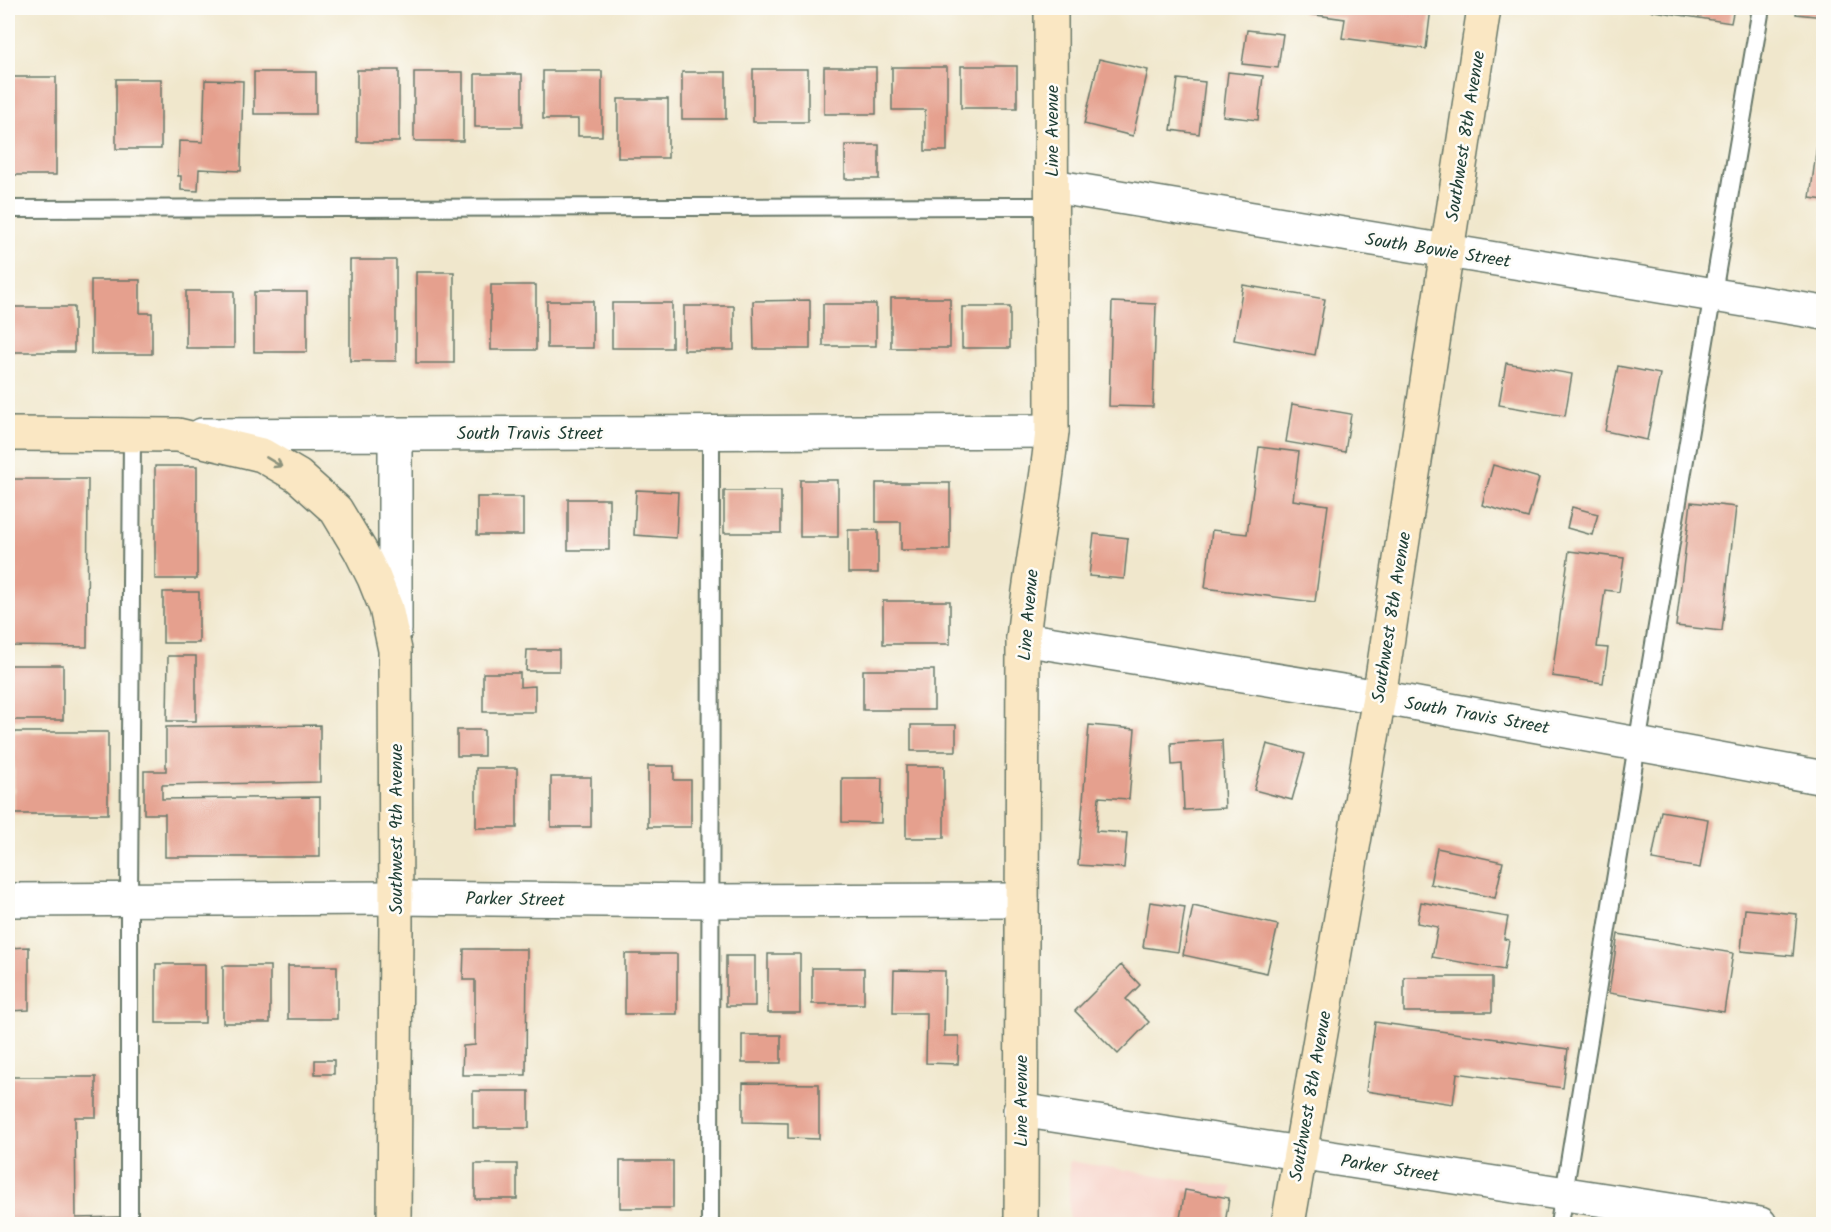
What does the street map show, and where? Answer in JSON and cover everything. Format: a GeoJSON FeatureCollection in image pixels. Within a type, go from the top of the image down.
{"type":"FeatureCollection","features":[{"type":"Feature","properties":{"kind":"street","name":"Line Avenue"},"geometry":{"type":"LineString","coordinates":[[1021,1224],[1023,639],[1052,431],[1051,8]]}},
{"type":"Feature","properties":{"kind":"street","name":"Southwest 8th Avenue"},"geometry":{"type":"LineString","coordinates":[[1288,1224],[1379,697],[1484,8]]}},
{"type":"Feature","properties":{"kind":"street","name":"South Bowie Street"},"geometry":{"type":"LineString","coordinates":[[1052,196],[1447,252],[1824,313]]}},
{"type":"Feature","properties":{"kind":"street","name":"South Travis Street"},"geometry":{"type":"LineString","coordinates":[[8,434],[1052,431]]}},
{"type":"Feature","properties":{"kind":"street","name":"Southwest 9th Avenue"},"geometry":{"type":"LineString","coordinates":[[394,1224],[395,434]]}},
{"type":"Feature","properties":{"kind":"street"},"geometry":{"type":"LineString","coordinates":[[178,435],[262,455],[298,476],[336,510],[374,578],[386,608],[395,650]]}},
{"type":"Feature","properties":{"kind":"street","name":"South Travis Street"},"geometry":{"type":"LineString","coordinates":[[1023,639],[1379,697],[1824,778]]}},
{"type":"Feature","properties":{"kind":"street","name":"Parker Street"},"geometry":{"type":"LineString","coordinates":[[8,900],[396,898],[711,901],[1022,900]]}},
{"type":"Feature","properties":{"kind":"street","name":"Parker Street"},"geometry":{"type":"LineString","coordinates":[[1020,1110],[1300,1154],[1562,1210],[1760,1224]]}},
{"type":"Feature","properties":{"kind":"lane"},"geometry":{"type":"LineString","coordinates":[[1562,1210],[1637,745],[1761,8]]}},
{"type":"Feature","properties":{"kind":"lane"},"geometry":{"type":"LineString","coordinates":[[8,209],[1052,196]]}},
{"type":"Feature","properties":{"kind":"lane"},"geometry":{"type":"LineString","coordinates":[[710,1224],[711,433]]}},
{"type":"Feature","properties":{"kind":"lane"},"geometry":{"type":"LineString","coordinates":[[129,1224],[132,434]]}},
{"type":"Feature","properties":{"kind":"shaded area"},"geometry":{"type":"Polygon","coordinates":[[[1069,1161],[1232,1187],[1225,1224],[1069,1224],[1069,1161]]]}},
{"type":"Feature","properties":{"kind":"building"},"geometry":{"type":"Polygon","coordinates":[[[1303,8],[1431,8],[1426,49],[1342,38],[1345,19],[1302,13],[1303,8]]]}},
{"type":"Feature","properties":{"kind":"building"},"geometry":{"type":"Polygon","coordinates":[[[1648,8],[1734,8],[1731,23],[1648,10],[1648,8]]]}},
{"type":"Feature","properties":{"kind":"building"},"geometry":{"type":"Polygon","coordinates":[[[1797,8],[1824,8],[1824,17],[1796,14],[1797,8]]]}},
{"type":"Feature","properties":{"kind":"building"},"geometry":{"type":"Polygon","coordinates":[[[1247,30],[1283,34],[1278,68],[1242,64],[1247,30]]]}},
{"type":"Feature","properties":{"kind":"building"},"geometry":{"type":"Polygon","coordinates":[[[1099,59],[1148,70],[1133,136],[1084,124],[1099,59]]]}},
{"type":"Feature","properties":{"kind":"building"},"geometry":{"type":"Polygon","coordinates":[[[961,66],[1017,66],[1017,108],[961,108],[961,66]]]}},
{"type":"Feature","properties":{"kind":"building"},"geometry":{"type":"Polygon","coordinates":[[[824,67],[876,67],[876,114],[824,114],[824,67]]]}},
{"type":"Feature","properties":{"kind":"building"},"geometry":{"type":"Polygon","coordinates":[[[892,67],[947,67],[947,151],[925,151],[925,110],[892,110],[892,67]]]}},
{"type":"Feature","properties":{"kind":"building"},"geometry":{"type":"Polygon","coordinates":[[[753,69],[808,69],[808,122],[753,122],[753,69]]]}},
{"type":"Feature","properties":{"kind":"building"},"geometry":{"type":"Polygon","coordinates":[[[357,70],[399,70],[399,142],[357,142],[357,70]]]}},
{"type":"Feature","properties":{"kind":"building"},"geometry":{"type":"Polygon","coordinates":[[[543,71],[602,71],[602,136],[578,136],[578,119],[543,119],[543,71]]]}},
{"type":"Feature","properties":{"kind":"building"},"geometry":{"type":"Polygon","coordinates":[[[254,72],[316,72],[316,114],[254,114],[254,72]]]}},
{"type":"Feature","properties":{"kind":"building"},"geometry":{"type":"Polygon","coordinates":[[[414,72],[463,72],[463,141],[414,141],[414,72]]]}},
{"type":"Feature","properties":{"kind":"building"},"geometry":{"type":"Polygon","coordinates":[[[682,72],[726,72],[726,119],[682,119],[682,72]]]}},
{"type":"Feature","properties":{"kind":"building"},"geometry":{"type":"Polygon","coordinates":[[[1228,72],[1263,76],[1258,120],[1223,116],[1228,72]]]}},
{"type":"Feature","properties":{"kind":"building"},"geometry":{"type":"Polygon","coordinates":[[[475,74],[522,74],[522,127],[475,127],[475,74]]]}},
{"type":"Feature","properties":{"kind":"building"},"geometry":{"type":"Polygon","coordinates":[[[9,77],[56,77],[56,175],[10,175],[9,77]]]}},
{"type":"Feature","properties":{"kind":"building"},"geometry":{"type":"Polygon","coordinates":[[[116,79],[161,79],[161,149],[116,149],[116,79]]]}},
{"type":"Feature","properties":{"kind":"building"},"geometry":{"type":"Polygon","coordinates":[[[1178,79],[1205,82],[1199,134],[1171,130],[1178,79]]]}},
{"type":"Feature","properties":{"kind":"building"},"geometry":{"type":"Polygon","coordinates":[[[205,80],[243,81],[241,171],[199,169],[198,191],[181,190],[181,176],[178,176],[179,141],[203,142],[205,80]]]}},
{"type":"Feature","properties":{"kind":"building"},"geometry":{"type":"Polygon","coordinates":[[[618,99],[668,99],[668,158],[618,158],[618,99]]]}},
{"type":"Feature","properties":{"kind":"building"},"geometry":{"type":"Polygon","coordinates":[[[1822,107],[1824,107],[1824,200],[1810,198],[1822,107]]]}},
{"type":"Feature","properties":{"kind":"building"},"geometry":{"type":"Polygon","coordinates":[[[845,145],[879,145],[879,179],[845,179],[845,145]]]}},
{"type":"Feature","properties":{"kind":"building"},"geometry":{"type":"Polygon","coordinates":[[[350,260],[396,260],[396,361],[350,361],[350,260]]]}},
{"type":"Feature","properties":{"kind":"building"},"geometry":{"type":"Polygon","coordinates":[[[416,272],[454,272],[454,363],[416,363],[416,272]]]}},
{"type":"Feature","properties":{"kind":"building"},"geometry":{"type":"Polygon","coordinates":[[[91,280],[140,280],[140,313],[152,313],[152,354],[91,354],[91,280]]]}},
{"type":"Feature","properties":{"kind":"building"},"geometry":{"type":"Polygon","coordinates":[[[491,285],[536,285],[536,350],[491,350],[491,285]]]}},
{"type":"Feature","properties":{"kind":"building"},"geometry":{"type":"Polygon","coordinates":[[[1243,285],[1325,299],[1315,355],[1234,340],[1243,285]]]}},
{"type":"Feature","properties":{"kind":"building"},"geometry":{"type":"Polygon","coordinates":[[[186,291],[234,291],[234,348],[186,348],[186,291]]]}},
{"type":"Feature","properties":{"kind":"building"},"geometry":{"type":"Polygon","coordinates":[[[254,292],[307,292],[307,352],[254,352],[254,292]]]}},
{"type":"Feature","properties":{"kind":"building"},"geometry":{"type":"Polygon","coordinates":[[[891,298],[950,298],[950,348],[891,348],[891,298]]]}},
{"type":"Feature","properties":{"kind":"building"},"geometry":{"type":"Polygon","coordinates":[[[810,300],[810,349],[754,349],[753,301],[810,300]]]}},
{"type":"Feature","properties":{"kind":"building"},"geometry":{"type":"Polygon","coordinates":[[[547,301],[593,301],[593,348],[547,348],[547,301]]]}},
{"type":"Feature","properties":{"kind":"building"},"geometry":{"type":"Polygon","coordinates":[[[1112,302],[1156,304],[1153,407],[1109,406],[1112,302]]]}},
{"type":"Feature","properties":{"kind":"building"},"geometry":{"type":"Polygon","coordinates":[[[612,303],[672,303],[672,348],[612,348],[612,303]]]}},
{"type":"Feature","properties":{"kind":"building"},"geometry":{"type":"Polygon","coordinates":[[[823,304],[876,304],[876,346],[823,346],[823,304]]]}},
{"type":"Feature","properties":{"kind":"building"},"geometry":{"type":"Polygon","coordinates":[[[684,306],[734,306],[734,350],[684,350],[684,306]]]}},
{"type":"Feature","properties":{"kind":"building"},"geometry":{"type":"Polygon","coordinates":[[[8,307],[74,307],[74,352],[8,352],[8,307]]]}},
{"type":"Feature","properties":{"kind":"building"},"geometry":{"type":"Polygon","coordinates":[[[962,307],[1010,307],[1010,348],[962,348],[962,307]]]}},
{"type":"Feature","properties":{"kind":"building"},"geometry":{"type":"Polygon","coordinates":[[[1506,363],[1572,374],[1565,416],[1499,405],[1506,363]]]}},
{"type":"Feature","properties":{"kind":"building"},"geometry":{"type":"Polygon","coordinates":[[[1618,366],[1660,374],[1647,440],[1605,431],[1618,366]]]}},
{"type":"Feature","properties":{"kind":"building"},"geometry":{"type":"Polygon","coordinates":[[[1292,404],[1351,414],[1345,452],[1286,442],[1292,404]]]}},
{"type":"Feature","properties":{"kind":"building"},"geometry":{"type":"Polygon","coordinates":[[[1259,447],[1299,452],[1293,500],[1328,505],[1315,602],[1205,588],[1212,530],[1247,534],[1259,447]]]}},
{"type":"Feature","properties":{"kind":"building"},"geometry":{"type":"Polygon","coordinates":[[[1493,465],[1539,478],[1528,518],[1482,505],[1493,465]]]}},
{"type":"Feature","properties":{"kind":"building"},"geometry":{"type":"Polygon","coordinates":[[[155,466],[197,466],[197,579],[155,579],[155,466]]]}},
{"type":"Feature","properties":{"kind":"building"},"geometry":{"type":"Polygon","coordinates":[[[8,479],[88,479],[87,647],[8,646],[8,479]]]}},
{"type":"Feature","properties":{"kind":"building"},"geometry":{"type":"Polygon","coordinates":[[[800,480],[838,480],[838,537],[800,537],[800,480]]]}},
{"type":"Feature","properties":{"kind":"building"},"geometry":{"type":"Polygon","coordinates":[[[876,483],[950,483],[950,550],[901,550],[901,522],[876,522],[876,483]]]}},
{"type":"Feature","properties":{"kind":"building"},"geometry":{"type":"Polygon","coordinates":[[[636,490],[678,492],[676,538],[634,535],[636,490]]]}},
{"type":"Feature","properties":{"kind":"building"},"geometry":{"type":"Polygon","coordinates":[[[724,491],[781,491],[781,533],[724,533],[724,491]]]}},
{"type":"Feature","properties":{"kind":"building"},"geometry":{"type":"Polygon","coordinates":[[[477,497],[523,497],[523,535],[477,535],[477,497]]]}},
{"type":"Feature","properties":{"kind":"building"},"geometry":{"type":"Polygon","coordinates":[[[568,499],[609,499],[609,550],[568,550],[568,499]]]}},
{"type":"Feature","properties":{"kind":"building"},"geometry":{"type":"Polygon","coordinates":[[[1691,502],[1736,507],[1722,631],[1676,626],[1691,502]]]}},
{"type":"Feature","properties":{"kind":"building"},"geometry":{"type":"Polygon","coordinates":[[[1572,507],[1598,514],[1592,535],[1567,528],[1572,507]]]}},
{"type":"Feature","properties":{"kind":"building"},"geometry":{"type":"Polygon","coordinates":[[[848,530],[878,530],[878,573],[848,573],[848,530]]]}},
{"type":"Feature","properties":{"kind":"building"},"geometry":{"type":"Polygon","coordinates":[[[1094,534],[1128,538],[1124,579],[1089,576],[1094,534]]]}},
{"type":"Feature","properties":{"kind":"building"},"geometry":{"type":"Polygon","coordinates":[[[1569,551],[1624,558],[1619,592],[1605,590],[1597,647],[1608,648],[1603,683],[1552,676],[1569,551]]]}},
{"type":"Feature","properties":{"kind":"building"},"geometry":{"type":"Polygon","coordinates":[[[163,592],[199,592],[199,643],[163,643],[163,592]]]}},
{"type":"Feature","properties":{"kind":"building"},"geometry":{"type":"Polygon","coordinates":[[[883,601],[950,601],[950,644],[883,644],[883,601]]]}},
{"type":"Feature","properties":{"kind":"building"},"geometry":{"type":"Polygon","coordinates":[[[527,650],[559,650],[559,671],[526,671],[527,650]]]}},
{"type":"Feature","properties":{"kind":"building"},"geometry":{"type":"Polygon","coordinates":[[[168,656],[196,656],[196,721],[167,721],[168,656]]]}},
{"type":"Feature","properties":{"kind":"building"},"geometry":{"type":"Polygon","coordinates":[[[8,665],[63,665],[63,720],[8,720],[8,665]]]}},
{"type":"Feature","properties":{"kind":"building"},"geometry":{"type":"Polygon","coordinates":[[[863,670],[934,670],[934,710],[863,710],[863,670]]]}},
{"type":"Feature","properties":{"kind":"building"},"geometry":{"type":"Polygon","coordinates":[[[483,673],[520,673],[520,687],[535,686],[535,712],[483,712],[483,673]]]}},
{"type":"Feature","properties":{"kind":"building"},"geometry":{"type":"Polygon","coordinates":[[[320,725],[320,782],[162,785],[162,799],[320,797],[320,857],[165,857],[165,814],[144,814],[144,771],[166,771],[166,727],[320,725]]]}},
{"type":"Feature","properties":{"kind":"building"},"geometry":{"type":"Polygon","coordinates":[[[911,725],[956,725],[956,751],[911,751],[911,725]]]}},
{"type":"Feature","properties":{"kind":"building"},"geometry":{"type":"Polygon","coordinates":[[[1089,725],[1135,729],[1129,799],[1099,797],[1096,831],[1127,833],[1124,868],[1078,865],[1089,725]]]}},
{"type":"Feature","properties":{"kind":"building"},"geometry":{"type":"Polygon","coordinates":[[[457,730],[484,730],[484,756],[457,756],[457,730]]]}},
{"type":"Feature","properties":{"kind":"building"},"geometry":{"type":"Polygon","coordinates":[[[14,732],[108,732],[108,814],[14,814],[14,732]]]}},
{"type":"Feature","properties":{"kind":"building"},"geometry":{"type":"Polygon","coordinates":[[[1222,740],[1225,808],[1184,810],[1182,764],[1172,765],[1171,743],[1222,740]]]}},
{"type":"Feature","properties":{"kind":"building"},"geometry":{"type":"Polygon","coordinates":[[[1267,744],[1305,754],[1292,800],[1254,790],[1267,744]]]}},
{"type":"Feature","properties":{"kind":"building"},"geometry":{"type":"Polygon","coordinates":[[[648,766],[674,766],[674,780],[691,780],[691,827],[648,827],[648,766]]]}},
{"type":"Feature","properties":{"kind":"building"},"geometry":{"type":"Polygon","coordinates":[[[906,766],[944,766],[944,838],[906,838],[906,766]]]}},
{"type":"Feature","properties":{"kind":"building"},"geometry":{"type":"Polygon","coordinates":[[[476,768],[517,768],[517,828],[476,828],[476,768]]]}},
{"type":"Feature","properties":{"kind":"building"},"geometry":{"type":"Polygon","coordinates":[[[551,777],[591,777],[591,827],[551,827],[551,777]]]}},
{"type":"Feature","properties":{"kind":"building"},"geometry":{"type":"Polygon","coordinates":[[[842,778],[882,778],[881,823],[842,822],[842,778]]]}},
{"type":"Feature","properties":{"kind":"building"},"geometry":{"type":"Polygon","coordinates":[[[1661,811],[1708,819],[1700,868],[1652,860],[1661,811]]]}},
{"type":"Feature","properties":{"kind":"building"},"geometry":{"type":"Polygon","coordinates":[[[1437,848],[1503,862],[1495,898],[1430,884],[1437,848]]]}},
{"type":"Feature","properties":{"kind":"building"},"geometry":{"type":"Polygon","coordinates":[[[1150,902],[1185,907],[1178,952],[1143,947],[1150,902]]]}},
{"type":"Feature","properties":{"kind":"building"},"geometry":{"type":"Polygon","coordinates":[[[1421,902],[1508,917],[1504,939],[1509,940],[1504,970],[1432,957],[1438,927],[1417,923],[1421,902]]]}},
{"type":"Feature","properties":{"kind":"building"},"geometry":{"type":"Polygon","coordinates":[[[1193,906],[1278,925],[1267,973],[1183,955],[1193,906]]]}},
{"type":"Feature","properties":{"kind":"building"},"geometry":{"type":"Polygon","coordinates":[[[1745,909],[1797,914],[1793,956],[1741,951],[1745,909]]]}},
{"type":"Feature","properties":{"kind":"building"},"geometry":{"type":"Polygon","coordinates":[[[1618,934],[1733,953],[1724,1012],[1609,993],[1618,934]]]}},
{"type":"Feature","properties":{"kind":"building"},"geometry":{"type":"Polygon","coordinates":[[[29,947],[29,1010],[8,1011],[8,948],[29,947]]]}},
{"type":"Feature","properties":{"kind":"building"},"geometry":{"type":"Polygon","coordinates":[[[464,949],[527,949],[526,1075],[462,1075],[463,1046],[475,1045],[475,980],[463,980],[464,949]]]}},
{"type":"Feature","properties":{"kind":"building"},"geometry":{"type":"Polygon","coordinates":[[[625,954],[677,954],[677,1014],[625,1014],[625,954]]]}},
{"type":"Feature","properties":{"kind":"building"},"geometry":{"type":"Polygon","coordinates":[[[768,954],[800,954],[800,1013],[768,1013],[768,954]]]}},
{"type":"Feature","properties":{"kind":"building"},"geometry":{"type":"Polygon","coordinates":[[[726,956],[755,956],[755,1006],[726,1006],[726,956]]]}},
{"type":"Feature","properties":{"kind":"building"},"geometry":{"type":"Polygon","coordinates":[[[156,964],[205,964],[205,1023],[156,1023],[156,964]]]}},
{"type":"Feature","properties":{"kind":"building"},"geometry":{"type":"Polygon","coordinates":[[[1121,965],[1140,985],[1126,999],[1149,1022],[1118,1054],[1075,1011],[1121,965]]]}},
{"type":"Feature","properties":{"kind":"building"},"geometry":{"type":"Polygon","coordinates":[[[223,966],[270,966],[270,1023],[223,1023],[223,966]]]}},
{"type":"Feature","properties":{"kind":"building"},"geometry":{"type":"Polygon","coordinates":[[[288,966],[337,966],[337,1019],[288,1019],[288,966]]]}},
{"type":"Feature","properties":{"kind":"building"},"geometry":{"type":"Polygon","coordinates":[[[812,968],[864,968],[864,1004],[812,1004],[812,968]]]}},
{"type":"Feature","properties":{"kind":"building"},"geometry":{"type":"Polygon","coordinates":[[[894,970],[945,971],[944,1036],[959,1036],[958,1064],[926,1063],[927,1013],[893,1013],[894,970]]]}},
{"type":"Feature","properties":{"kind":"building"},"geometry":{"type":"Polygon","coordinates":[[[1404,977],[1492,977],[1492,1012],[1404,1012],[1404,977]]]}},
{"type":"Feature","properties":{"kind":"building"},"geometry":{"type":"Polygon","coordinates":[[[1375,1022],[1568,1049],[1563,1088],[1457,1073],[1453,1104],[1366,1091],[1375,1022]]]}},
{"type":"Feature","properties":{"kind":"building"},"geometry":{"type":"Polygon","coordinates":[[[742,1035],[781,1035],[781,1063],[742,1063],[742,1035]]]}},
{"type":"Feature","properties":{"kind":"building"},"geometry":{"type":"Polygon","coordinates":[[[315,1060],[334,1060],[334,1074],[315,1074],[315,1060]]]}},
{"type":"Feature","properties":{"kind":"building"},"geometry":{"type":"Polygon","coordinates":[[[8,1077],[96,1077],[96,1117],[75,1117],[76,1218],[119,1217],[119,1224],[8,1224],[8,1077]]]}},
{"type":"Feature","properties":{"kind":"building"},"geometry":{"type":"Polygon","coordinates":[[[743,1083],[819,1084],[819,1139],[788,1138],[788,1123],[743,1122],[743,1083]]]}},
{"type":"Feature","properties":{"kind":"building"},"geometry":{"type":"Polygon","coordinates":[[[473,1091],[529,1091],[529,1128],[473,1128],[473,1091]]]}},
{"type":"Feature","properties":{"kind":"building"},"geometry":{"type":"Polygon","coordinates":[[[620,1161],[673,1161],[673,1208],[620,1208],[620,1161]]]}},
{"type":"Feature","properties":{"kind":"building"},"geometry":{"type":"Polygon","coordinates":[[[475,1164],[517,1164],[517,1199],[475,1199],[475,1164]]]}},
{"type":"Feature","properties":{"kind":"building"},"geometry":{"type":"Polygon","coordinates":[[[1185,1190],[1229,1198],[1225,1224],[1179,1224],[1185,1190]]]}}]}
